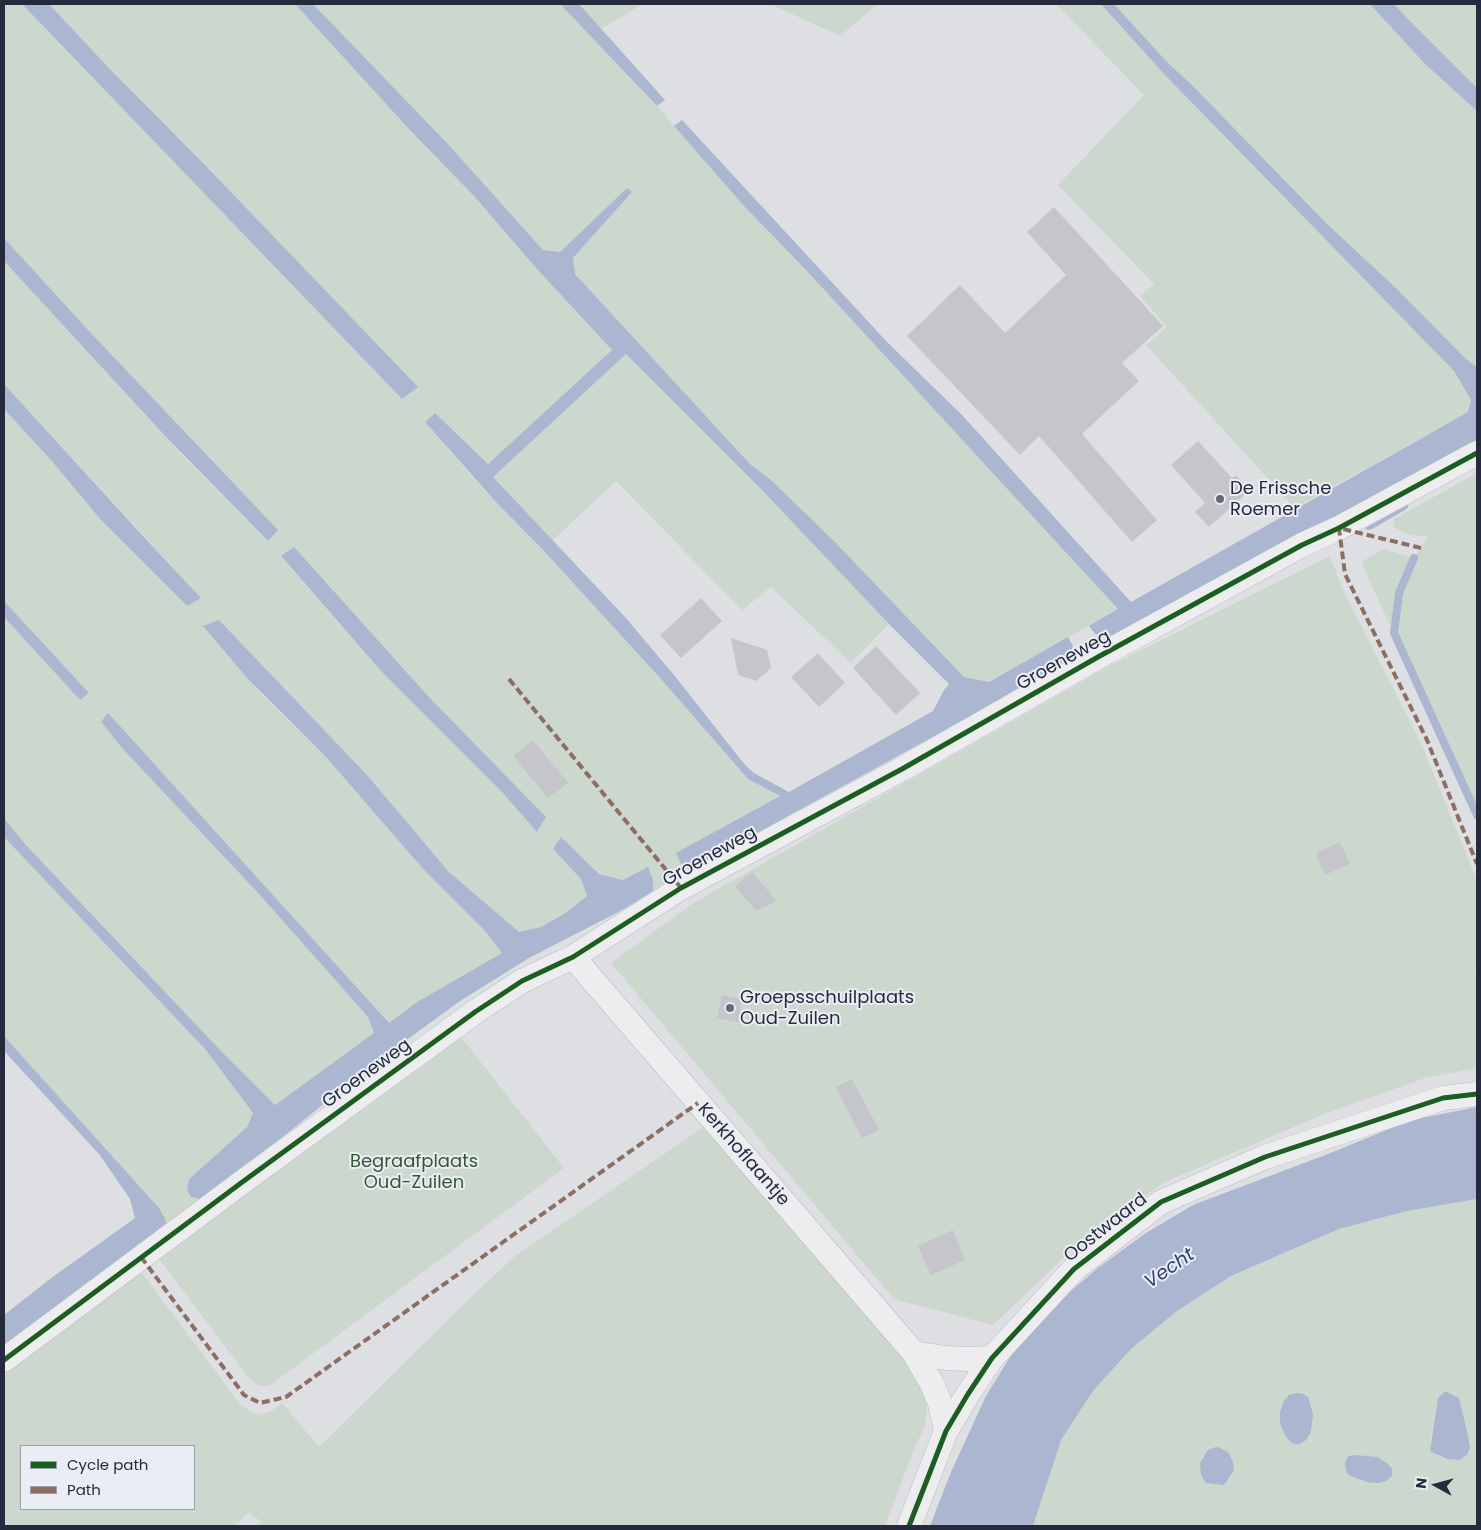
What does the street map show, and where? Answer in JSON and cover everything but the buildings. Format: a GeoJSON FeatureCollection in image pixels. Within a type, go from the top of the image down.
{"type":"FeatureCollection","features":[{"type":"Feature","properties":{"kind":"street","name":"Groeneweg"},"geometry":{"type":"LineString","coordinates":[[4,1360],[241,1183],[475,1012],[522,981],[573,957],[681,888],[902,769],[1098,657],[1302,545],[1339,528],[1477,453]]}},
{"type":"Feature","properties":{"kind":"street","name":"Kerkhoflaantje"},"geometry":{"type":"LineString","coordinates":[[573,957],[914,1353],[932,1384],[940,1404],[946,1431]]}},
{"type":"Feature","properties":{"kind":"street","name":"Oostwaard"},"geometry":{"type":"LineString","coordinates":[[909,1526],[946,1431],[992,1358],[1074,1269],[1161,1202],[1266,1157],[1443,1098],[1477,1094]]}},
{"type":"Feature","properties":{"kind":"street"},"geometry":{"type":"LineString","coordinates":[[914,1353],[945,1358],[992,1358]]}},
{"type":"Feature","properties":{"kind":"green space"},"geometry":{"type":"Polygon","coordinates":[[[4,4],[22,4],[402,399],[417,387],[49,4],[295,4],[474,196],[536,268],[612,350],[488,464],[435,413],[425,422],[481,487],[543,550],[661,679],[748,779],[780,796],[677,853],[681,864],[690,867],[653,891],[653,880],[648,868],[623,880],[599,874],[561,838],[553,849],[581,879],[587,896],[567,912],[541,927],[519,933],[449,872],[367,775],[219,620],[204,626],[263,696],[326,757],[424,870],[486,932],[502,953],[417,1002],[389,1023],[108,714],[101,722],[122,748],[259,894],[368,1017],[374,1034],[275,1105],[221,1051],[25,844],[4,818],[4,617],[80,700],[89,693],[4,601],[4,409],[51,460],[101,520],[187,606],[201,598],[4,384],[4,261],[183,456],[267,541],[277,529],[89,331],[4,238],[4,4]],[[294,548],[281,557],[382,672],[502,792],[537,831],[546,817],[428,696],[294,548]]]}},
{"type":"Feature","properties":{"kind":"green space"},"geometry":{"type":"Polygon","coordinates":[[[313,4],[560,4],[657,106],[743,205],[806,270],[1076,562],[1118,610],[988,682],[964,677],[835,542],[771,480],[750,464],[575,274],[572,258],[632,192],[627,188],[560,252],[543,250],[447,143],[313,4]]]}},
{"type":"Feature","properties":{"kind":"green space"},"geometry":{"type":"Polygon","coordinates":[[[579,4],[643,4],[601,29],[579,4]]]}},
{"type":"Feature","properties":{"kind":"green space"},"geometry":{"type":"Polygon","coordinates":[[[770,4],[878,4],[840,36],[770,4]]]}},
{"type":"Feature","properties":{"kind":"green space"},"geometry":{"type":"Polygon","coordinates":[[[1056,4],[1101,4],[1162,72],[1454,371],[1471,400],[1468,412],[1295,508],[1146,345],[1167,327],[1140,296],[1154,284],[1058,185],[1144,95],[1056,4]]]}},
{"type":"Feature","properties":{"kind":"green space"},"geometry":{"type":"Polygon","coordinates":[[[1114,4],[1370,4],[1424,63],[1477,111],[1477,367],[1466,359],[1397,289],[1326,223],[1192,85],[1167,62],[1114,4]]]}},
{"type":"Feature","properties":{"kind":"green space"},"geometry":{"type":"Polygon","coordinates":[[[1394,4],[1477,4],[1477,88],[1407,18],[1394,4]]]}},
{"type":"Feature","properties":{"kind":"green space"},"geometry":{"type":"Polygon","coordinates":[[[627,353],[804,533],[889,624],[851,663],[771,587],[742,610],[616,481],[552,541],[492,477],[627,353]]]}},
{"type":"Feature","properties":{"kind":"green space"},"geometry":{"type":"Polygon","coordinates":[[[1477,473],[1477,815],[1361,562],[1384,549],[1414,558],[1428,536],[1408,535],[1394,527],[1394,519],[1477,473]]]}},
{"type":"Feature","properties":{"kind":"green space"},"geometry":{"type":"Polygon","coordinates":[[[1330,556],[1342,588],[1421,743],[1477,881],[1477,965],[1475,969],[1477,980],[1477,1068],[1425,1078],[1324,1114],[1165,1182],[1094,1229],[993,1325],[894,1299],[611,963],[692,904],[1109,666],[1330,556]]]}},
{"type":"Feature","properties":{"kind":"green space"},"geometry":{"type":"Polygon","coordinates":[[[4,837],[205,1049],[253,1113],[247,1127],[189,1179],[187,1190],[191,1197],[200,1199],[166,1225],[159,1208],[4,1036],[4,837]]]}},
{"type":"Feature","properties":{"kind":"green space","name":"Begraafplaats Oud-Zuilen"},"geometry":{"type":"Polygon","coordinates":[[[458,1033],[564,1168],[269,1386],[259,1386],[250,1379],[157,1256],[458,1033]]]}},
{"type":"Feature","properties":{"kind":"green space"},"geometry":{"type":"Polygon","coordinates":[[[705,1126],[903,1357],[923,1392],[927,1404],[925,1426],[914,1449],[885,1526],[258,1526],[261,1522],[249,1512],[234,1526],[4,1526],[4,1370],[139,1269],[240,1404],[253,1413],[259,1414],[270,1412],[282,1403],[319,1447],[515,1256],[705,1126]]]}},
{"type":"Feature","properties":{"kind":"green space"},"geometry":{"type":"Polygon","coordinates":[[[1477,1199],[1477,1526],[1033,1526],[1061,1440],[1093,1391],[1131,1349],[1177,1311],[1231,1276],[1339,1229],[1407,1211],[1477,1199]],[[1445,1391],[1442,1394],[1435,1414],[1435,1422],[1430,1440],[1437,1455],[1447,1459],[1459,1460],[1461,1409],[1459,1398],[1445,1391]],[[1348,1456],[1345,1463],[1389,1465],[1378,1457],[1348,1456]]]}},
{"type":"Feature","properties":{"kind":"water"},"geometry":{"type":"Polygon","coordinates":[[[22,4],[49,4],[418,387],[402,399],[22,4]]]}},
{"type":"Feature","properties":{"kind":"water"},"geometry":{"type":"Polygon","coordinates":[[[295,4],[313,4],[447,143],[543,250],[560,252],[627,188],[632,192],[573,258],[575,274],[750,464],[771,480],[835,542],[964,677],[989,682],[1068,637],[1073,646],[1066,664],[702,863],[690,867],[681,864],[676,853],[780,796],[748,779],[661,679],[543,550],[494,500],[425,422],[435,413],[488,464],[612,350],[536,268],[474,196],[409,129],[295,4]],[[626,354],[493,477],[625,617],[674,675],[745,765],[754,773],[789,792],[933,711],[949,684],[889,624],[762,490],[626,354]]]}},
{"type":"Feature","properties":{"kind":"water"},"geometry":{"type":"Polygon","coordinates":[[[560,4],[579,4],[665,100],[657,106],[560,4]]]}},
{"type":"Feature","properties":{"kind":"water"},"geometry":{"type":"Polygon","coordinates":[[[1101,4],[1114,4],[1167,62],[1192,85],[1326,223],[1397,289],[1466,359],[1477,367],[1477,440],[1115,637],[1095,634],[1089,626],[1118,609],[806,270],[743,205],[674,126],[682,120],[888,343],[962,415],[1131,602],[1468,412],[1471,400],[1454,371],[1162,72],[1101,4]]]}},
{"type":"Feature","properties":{"kind":"water"},"geometry":{"type":"Polygon","coordinates":[[[1370,4],[1394,4],[1477,88],[1477,111],[1424,63],[1370,4]]]}},
{"type":"Feature","properties":{"kind":"water"},"geometry":{"type":"Polygon","coordinates":[[[4,238],[89,331],[278,530],[268,541],[166,437],[4,261],[4,238]]]}},
{"type":"Feature","properties":{"kind":"water"},"geometry":{"type":"Polygon","coordinates":[[[4,384],[201,598],[187,606],[101,520],[51,460],[4,409],[4,384]]]}},
{"type":"Feature","properties":{"kind":"water"},"geometry":{"type":"Polygon","coordinates":[[[294,547],[428,696],[546,817],[537,832],[502,792],[382,672],[281,556],[294,547]]]}},
{"type":"Feature","properties":{"kind":"water"},"geometry":{"type":"Polygon","coordinates":[[[4,601],[89,693],[80,700],[4,617],[4,601]]]}},
{"type":"Feature","properties":{"kind":"water"},"geometry":{"type":"Polygon","coordinates":[[[219,620],[367,775],[449,872],[519,932],[541,927],[567,912],[587,896],[581,879],[553,849],[561,837],[599,874],[623,880],[648,867],[653,880],[653,891],[624,909],[529,958],[460,1001],[375,1063],[285,1135],[200,1199],[191,1197],[187,1190],[189,1179],[247,1127],[253,1113],[205,1049],[4,837],[4,818],[25,844],[221,1051],[275,1105],[374,1033],[368,1017],[259,894],[122,748],[101,722],[108,713],[389,1023],[417,1002],[502,953],[486,932],[424,870],[326,757],[248,679],[203,626],[219,620]]]}},
{"type":"Feature","properties":{"kind":"water"},"geometry":{"type":"Polygon","coordinates":[[[4,1036],[159,1208],[166,1225],[4,1346],[4,1315],[50,1279],[135,1218],[130,1199],[99,1154],[4,1051],[4,1036]]]}},
{"type":"Feature","properties":{"kind":"water","name":"Vecht"},"geometry":{"type":"Polygon","coordinates":[[[1477,1107],[1477,1199],[1407,1211],[1339,1229],[1231,1276],[1177,1311],[1131,1349],[1093,1391],[1061,1440],[1033,1526],[930,1526],[951,1472],[986,1396],[1023,1336],[1099,1267],[1146,1233],[1193,1205],[1328,1154],[1411,1120],[1477,1107]]]}},
{"type":"Feature","properties":{"kind":"water"},"geometry":{"type":"Polygon","coordinates":[[[1445,1391],[1459,1398],[1468,1436],[1470,1448],[1467,1455],[1459,1460],[1447,1459],[1430,1451],[1438,1398],[1445,1391]]]}},
{"type":"Feature","properties":{"kind":"water"},"geometry":{"type":"Polygon","coordinates":[[[1297,1393],[1308,1397],[1313,1414],[1311,1432],[1306,1440],[1298,1445],[1292,1443],[1286,1437],[1280,1424],[1280,1412],[1284,1401],[1289,1395],[1297,1393]]]}},
{"type":"Feature","properties":{"kind":"water"},"geometry":{"type":"Polygon","coordinates":[[[1216,1447],[1228,1452],[1233,1462],[1234,1470],[1224,1485],[1206,1483],[1201,1475],[1200,1463],[1208,1450],[1216,1447]]]}},
{"type":"Feature","properties":{"kind":"water"},"geometry":{"type":"Polygon","coordinates":[[[1348,1456],[1378,1457],[1392,1469],[1392,1476],[1386,1481],[1378,1483],[1367,1482],[1349,1475],[1346,1471],[1345,1463],[1348,1456]]]}},
{"type":"Feature","properties":{"kind":"waterway"},"geometry":{"type":"LineString","coordinates":[[1369,526],[1404,506]]}},
{"type":"Feature","properties":{"kind":"waterway"},"geometry":{"type":"LineString","coordinates":[[1414,558],[1399,593],[1394,633],[1477,815]]}},
{"type":"Feature","properties":{"kind":"marked path"},"geometry":{"type":"LineString","coordinates":[[1421,548],[1339,528],[1345,574],[1427,740],[1477,864]]}},
{"type":"Feature","properties":{"kind":"marked path"},"geometry":{"type":"LineString","coordinates":[[509,679],[681,888]]}},
{"type":"Feature","properties":{"kind":"marked path"},"geometry":{"type":"LineString","coordinates":[[141,1257],[244,1395],[260,1403],[286,1397],[698,1103]]}},
{"type":"Feature","properties":{"kind":"cycle path"},"geometry":{"type":"LineString","coordinates":[[4,1360],[241,1183],[475,1012],[522,981],[573,957],[681,888],[902,769],[1098,657],[1302,545],[1339,528],[1477,453]]}},
{"type":"Feature","properties":{"kind":"cycle path"},"geometry":{"type":"LineString","coordinates":[[909,1526],[946,1431],[992,1358],[1074,1269],[1161,1202],[1265,1157],[1443,1098],[1477,1094]]}},
{"type":"Feature","properties":{"kind":"place","name":"De Frissche Roemer"},"geometry":{"type":"Point","coordinates":[1220,499]}},
{"type":"Feature","properties":{"kind":"place","name":"Groepsschuilplaats Oud-Zuilen"},"geometry":{"type":"Point","coordinates":[730,1008]}}]}
